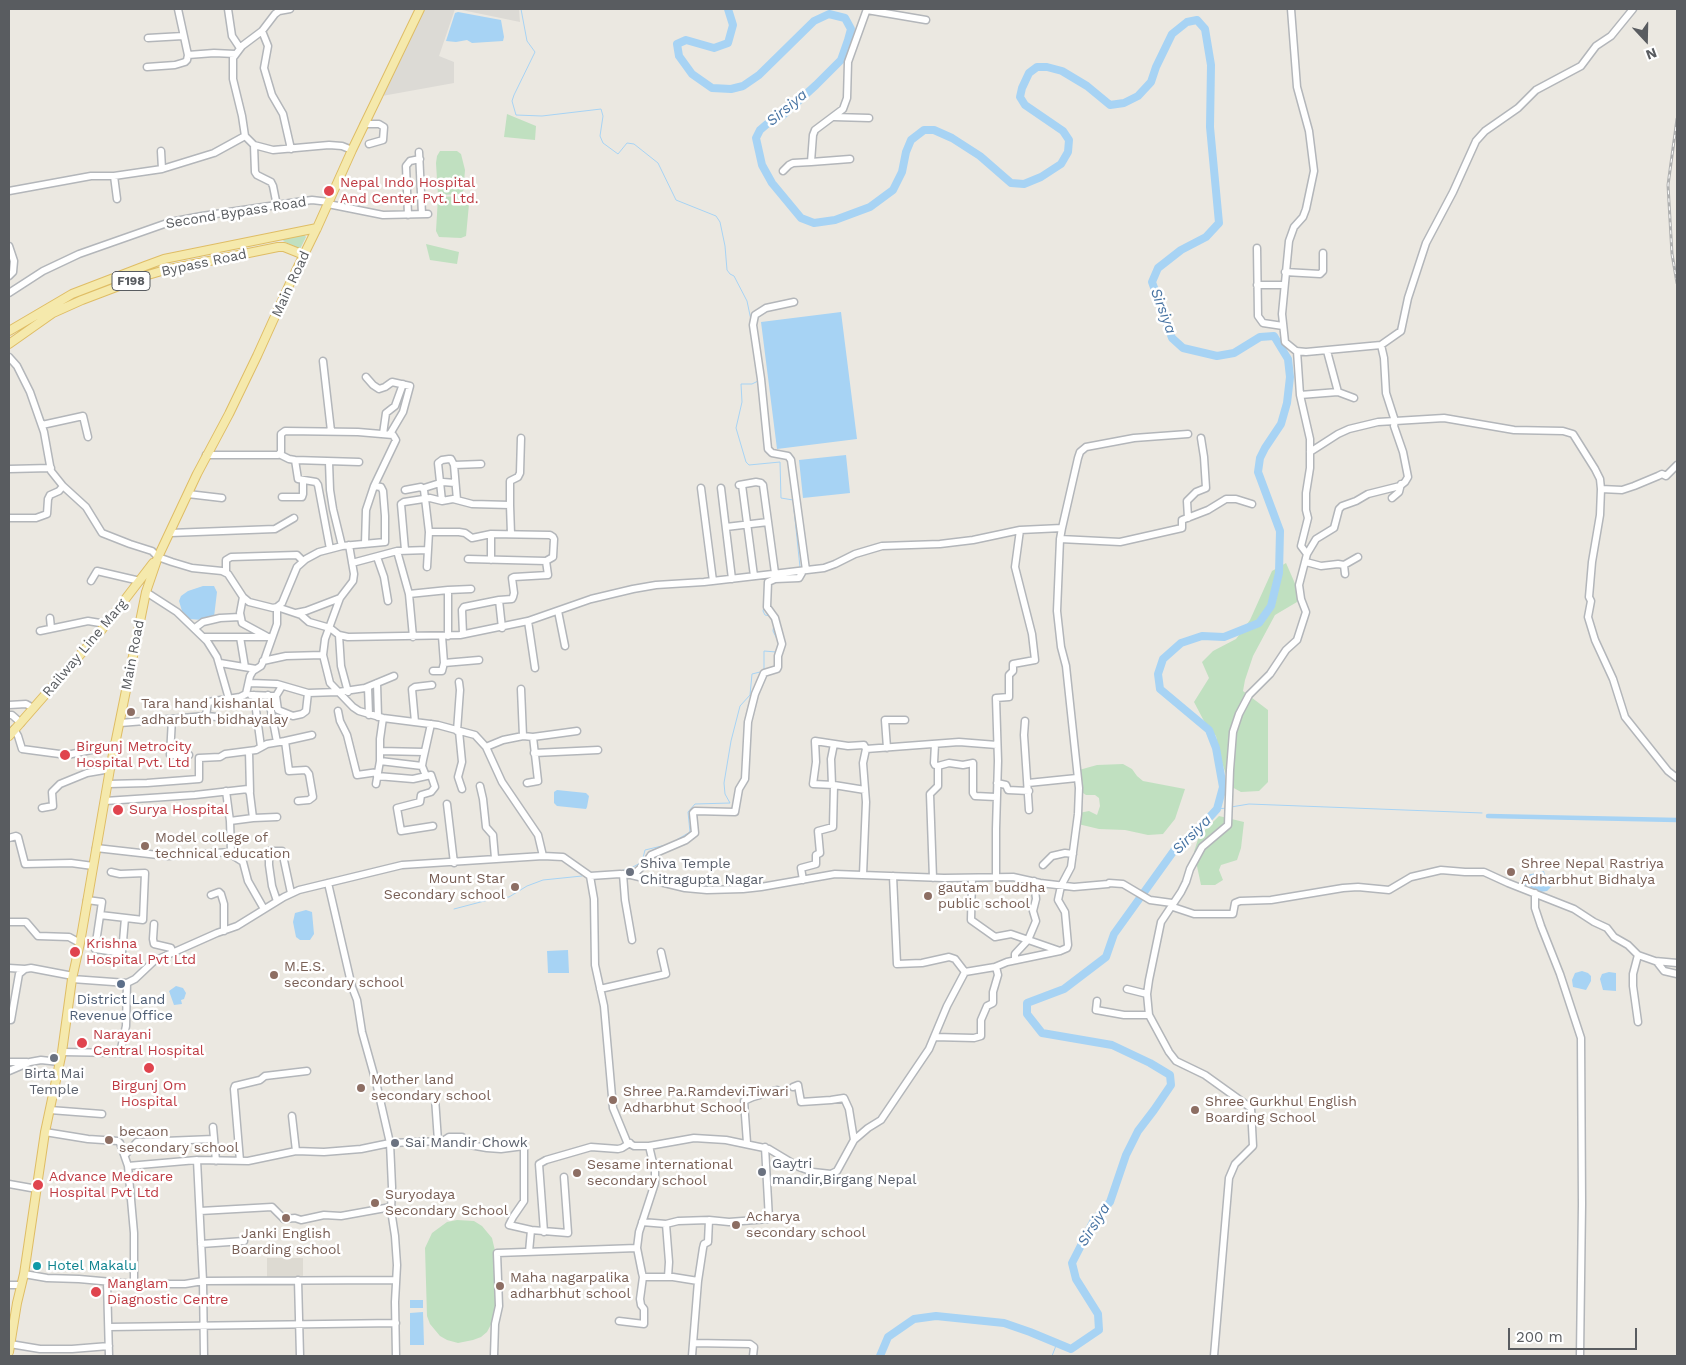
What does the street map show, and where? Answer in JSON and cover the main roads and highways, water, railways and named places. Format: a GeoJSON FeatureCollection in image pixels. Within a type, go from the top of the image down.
{"type":"FeatureCollection","features":[{"type":"Feature","properties":{"kind":"main road","name":"Main Road"},"geometry":{"type":"LineString","coordinates":[[9,1348],[24,1274],[45,1132],[62,1052],[72,977],[80,943],[110,769],[146,592],[158,556],[206,455],[229,414],[318,228],[364,124],[420,9]]}},
{"type":"Feature","properties":{"kind":"main road","name":"F198"},"geometry":{"type":"LineString","coordinates":[[263,241],[318,228]]}},
{"type":"Feature","properties":{"kind":"main road"},"geometry":{"type":"LineString","coordinates":[[263,241],[265,250]]}},
{"type":"Feature","properties":{"kind":"main road","name":"Bypass Road"},"geometry":{"type":"LineString","coordinates":[[9,332],[72,294],[121,274],[164,259],[263,241]]}},
{"type":"Feature","properties":{"kind":"main road","name":"F198"},"geometry":{"type":"LineString","coordinates":[[265,250],[284,247],[304,256]]}},
{"type":"Feature","properties":{"kind":"main road","name":"Bypass Road"},"geometry":{"type":"LineString","coordinates":[[9,344],[53,313],[125,283],[165,270],[265,250]]}},
{"type":"Feature","properties":{"kind":"main road"},"geometry":{"type":"LineString","coordinates":[[121,274],[125,283]]}},
{"type":"Feature","properties":{"kind":"main road","name":"Railway Line Marg"},"geometry":{"type":"LineString","coordinates":[[11,732],[21,723],[106,624],[158,556]]}},
{"type":"Feature","properties":{"kind":"main road"},"geometry":{"type":"LineString","coordinates":[[132,592],[144,600]]}},
{"type":"Feature","properties":{"kind":"water"},"geometry":{"type":"Polygon","coordinates":[[[455,13],[501,20],[503,41],[472,43],[467,40],[446,41],[455,13]]]}},
{"type":"Feature","properties":{"kind":"water"},"geometry":{"type":"Polygon","coordinates":[[[841,312],[857,439],[777,449],[761,322],[841,312]]]}},
{"type":"Feature","properties":{"kind":"water"},"geometry":{"type":"Polygon","coordinates":[[[846,455],[850,493],[803,498],[799,460],[846,455]]]}},
{"type":"Feature","properties":{"kind":"water"},"geometry":{"type":"Polygon","coordinates":[[[203,586],[214,586],[217,592],[214,617],[202,620],[190,619],[182,611],[179,601],[181,596],[188,591],[203,586]]]}},
{"type":"Feature","properties":{"kind":"water"},"geometry":{"type":"Polygon","coordinates":[[[557,790],[586,793],[589,796],[586,809],[557,806],[554,803],[554,792],[557,790]]]}},
{"type":"Feature","properties":{"kind":"water"},"geometry":{"type":"Polygon","coordinates":[[[1544,871],[1546,881],[1552,886],[1547,891],[1540,892],[1521,883],[1520,878],[1523,876],[1544,871]]]}},
{"type":"Feature","properties":{"kind":"water"},"geometry":{"type":"Polygon","coordinates":[[[306,910],[312,912],[314,934],[310,940],[300,940],[296,937],[293,922],[295,913],[306,910]]]}},
{"type":"Feature","properties":{"kind":"water"},"geometry":{"type":"Polygon","coordinates":[[[568,950],[569,973],[548,973],[547,951],[568,950]]]}},
{"type":"Feature","properties":{"kind":"water"},"geometry":{"type":"Polygon","coordinates":[[[1582,971],[1591,976],[1591,981],[1586,990],[1573,987],[1572,980],[1575,973],[1582,971]]]}},
{"type":"Feature","properties":{"kind":"water"},"geometry":{"type":"Polygon","coordinates":[[[1616,973],[1616,991],[1603,990],[1600,979],[1602,974],[1616,973]]]}},
{"type":"Feature","properties":{"kind":"water"},"geometry":{"type":"Polygon","coordinates":[[[176,986],[183,988],[186,993],[184,999],[181,1000],[182,1004],[174,1005],[169,991],[176,986]]]}},
{"type":"Feature","properties":{"kind":"water"},"geometry":{"type":"Polygon","coordinates":[[[410,1300],[423,1300],[423,1308],[410,1308],[410,1300]]]}},
{"type":"Feature","properties":{"kind":"water"},"geometry":{"type":"Polygon","coordinates":[[[423,1312],[424,1345],[410,1345],[410,1313],[423,1312]]]}},
{"type":"Feature","properties":{"kind":"waterway"},"geometry":{"type":"LineString","coordinates":[[521,9],[527,41],[535,52],[512,101],[516,115],[542,116],[601,109],[603,116],[600,136],[603,143],[618,154],[627,143],[634,144],[658,163],[676,200],[716,216],[720,222],[725,246],[727,270],[734,276],[747,301],[751,320]]}},
{"type":"Feature","properties":{"kind":"waterway","name":"Sirsiya"},"geometry":{"type":"LineString","coordinates":[[728,9],[733,25],[728,43],[714,48],[686,40],[677,44],[679,56],[692,74],[712,88],[731,89],[743,86],[759,75],[814,21],[829,14],[845,18],[851,29],[841,60],[782,116],[760,130],[756,138],[762,165],[772,183],[801,218],[814,223],[835,220],[870,207],[893,190],[902,172],[906,152],[911,140],[924,130],[934,130],[952,138],[980,156],[1011,183],[1024,184],[1041,177],[1061,164],[1068,152],[1069,140],[1063,131],[1025,105],[1020,97],[1029,73],[1037,67],[1047,67],[1062,71],[1087,86],[1110,105],[1124,103],[1138,96],[1151,82],[1172,34],[1187,22],[1197,20],[1205,29],[1211,65],[1210,127],[1219,223],[1206,237],[1181,250],[1158,268],[1152,282],[1172,338],[1183,348],[1217,356],[1234,353],[1260,337],[1274,336],[1288,359],[1290,377],[1287,403],[1281,424],[1260,458],[1258,472],[1280,531],[1279,573],[1271,606],[1259,623],[1224,637],[1202,636],[1181,643],[1163,659],[1158,674],[1160,689],[1209,730],[1216,748],[1223,787],[1217,809],[1196,832],[1178,845],[1114,934],[1106,957],[1064,989],[1027,1003],[1027,1014],[1042,1033],[1112,1045],[1170,1075],[1171,1085],[1138,1131],[1126,1155],[1110,1202],[1093,1222],[1072,1263],[1076,1279],[1098,1314],[1099,1330],[1071,1349],[1004,1323],[936,1316],[914,1319],[888,1337],[880,1356]]}},
{"type":"Feature","properties":{"kind":"waterway"},"geometry":{"type":"LineString","coordinates":[[758,381],[752,384],[741,384],[742,402],[736,428],[746,462],[749,465],[780,462],[781,498],[793,500],[800,567]]}},
{"type":"Feature","properties":{"kind":"waterway"},"geometry":{"type":"LineString","coordinates":[[764,607],[765,615],[770,616]]}},
{"type":"Feature","properties":{"kind":"waterway"},"geometry":{"type":"LineString","coordinates":[[774,623],[773,631],[778,641]]}},
{"type":"Feature","properties":{"kind":"waterway"},"geometry":{"type":"LineString","coordinates":[[673,842],[690,832],[688,812],[695,804],[730,803],[725,794],[724,783],[731,741],[740,706],[750,695],[752,674],[764,671],[764,651],[776,652]]}},
{"type":"Feature","properties":{"kind":"waterway"},"geometry":{"type":"LineString","coordinates":[[1231,807],[1249,804],[1482,813]]}},
{"type":"Feature","properties":{"kind":"waterway"},"geometry":{"type":"LineString","coordinates":[[1217,809],[1227,808]]}},
{"type":"Feature","properties":{"kind":"waterway"},"geometry":{"type":"LineString","coordinates":[[1488,816],[1677,820]]}},
{"type":"Feature","properties":{"kind":"waterway"},"geometry":{"type":"LineString","coordinates":[[608,872],[621,871],[633,867],[642,862],[645,850],[670,844]]}},
{"type":"Feature","properties":{"kind":"waterway"},"geometry":{"type":"LineString","coordinates":[[454,909],[492,899],[509,897],[527,886],[543,880],[582,876]]}},
{"type":"Feature","properties":{"kind":"waterway"},"geometry":{"type":"LineString","coordinates":[[1052,1356],[1057,1343]]}},
{"type":"Feature","properties":{"kind":"railway"},"geometry":{"type":"LineString","coordinates":[[1677,119],[1668,185],[1672,254],[1677,283]]}},
{"type":"Feature","properties":{"kind":"place","name":"Nepal Indo Hospital And Center Pvt. Ltd."},"geometry":{"type":"Point","coordinates":[329,191]}},
{"type":"Feature","properties":{"kind":"place","name":"Tara hand kishanlal adharbuth bidhayalay"},"geometry":{"type":"Point","coordinates":[131,712]}},
{"type":"Feature","properties":{"kind":"place","name":"Birgunj Metrocity Hospital Pvt. Ltd"},"geometry":{"type":"Point","coordinates":[65,755]}},
{"type":"Feature","properties":{"kind":"place","name":"Surya Hospital"},"geometry":{"type":"Point","coordinates":[118,810]}},
{"type":"Feature","properties":{"kind":"place","name":"Model college of technical education"},"geometry":{"type":"Point","coordinates":[145,846]}},
{"type":"Feature","properties":{"kind":"place","name":"Shiva Temple Chitragupta Nagar"},"geometry":{"type":"Point","coordinates":[630,872]}},
{"type":"Feature","properties":{"kind":"place","name":"Shree Nepal Rastriya Adharbhut Bidhalya"},"geometry":{"type":"Point","coordinates":[1511,872]}},
{"type":"Feature","properties":{"kind":"place","name":"Mount Star Secondary school"},"geometry":{"type":"Point","coordinates":[515,887]}},
{"type":"Feature","properties":{"kind":"place","name":"gautam buddha public school"},"geometry":{"type":"Point","coordinates":[928,896]}},
{"type":"Feature","properties":{"kind":"place","name":"Krishna Hospital Pvt Ltd"},"geometry":{"type":"Point","coordinates":[75,952]}},
{"type":"Feature","properties":{"kind":"place","name":"M.E.S. secondary school"},"geometry":{"type":"Point","coordinates":[274,975]}},
{"type":"Feature","properties":{"kind":"place","name":"District Land Revenue Office"},"geometry":{"type":"Point","coordinates":[121,984]}},
{"type":"Feature","properties":{"kind":"place","name":"Narayani Central Hospital"},"geometry":{"type":"Point","coordinates":[82,1043]}},
{"type":"Feature","properties":{"kind":"place","name":"Birta Mai Temple"},"geometry":{"type":"Point","coordinates":[54,1058]}},
{"type":"Feature","properties":{"kind":"place","name":"Birgunj Om Hospital"},"geometry":{"type":"Point","coordinates":[149,1068]}},
{"type":"Feature","properties":{"kind":"place","name":"Mother land secondary school"},"geometry":{"type":"Point","coordinates":[361,1088]}},
{"type":"Feature","properties":{"kind":"place","name":"Shree Pa.Ramdevi.Tiwari Adharbhut School"},"geometry":{"type":"Point","coordinates":[613,1100]}},
{"type":"Feature","properties":{"kind":"place","name":"Shree Gurkhul English Boarding School"},"geometry":{"type":"Point","coordinates":[1195,1110]}},
{"type":"Feature","properties":{"kind":"place","name":"becaon secondary school"},"geometry":{"type":"Point","coordinates":[109,1140]}},
{"type":"Feature","properties":{"kind":"place","name":"Sai Mandir Chowk"},"geometry":{"type":"Point","coordinates":[395,1143]}},
{"type":"Feature","properties":{"kind":"place","name":"Gaytri mandir,Birgang Nepal"},"geometry":{"type":"Point","coordinates":[762,1172]}},
{"type":"Feature","properties":{"kind":"place","name":"Sesame international secondary school"},"geometry":{"type":"Point","coordinates":[577,1173]}},
{"type":"Feature","properties":{"kind":"place","name":"Advance Medicare Hospital Pvt Ltd"},"geometry":{"type":"Point","coordinates":[38,1185]}},
{"type":"Feature","properties":{"kind":"place","name":"Suryodaya Secondary School"},"geometry":{"type":"Point","coordinates":[375,1203]}},
{"type":"Feature","properties":{"kind":"place","name":"Janki English Boarding school"},"geometry":{"type":"Point","coordinates":[286,1218]}},
{"type":"Feature","properties":{"kind":"place","name":"Acharya secondary school"},"geometry":{"type":"Point","coordinates":[736,1225]}},
{"type":"Feature","properties":{"kind":"place","name":"Hotel Makalu"},"geometry":{"type":"Point","coordinates":[37,1266]}},
{"type":"Feature","properties":{"kind":"place","name":"Maha nagarpalika adharbhut school"},"geometry":{"type":"Point","coordinates":[500,1286]}},
{"type":"Feature","properties":{"kind":"place","name":"Manglam Diagnostic Centre"},"geometry":{"type":"Point","coordinates":[96,1292]}}]}
